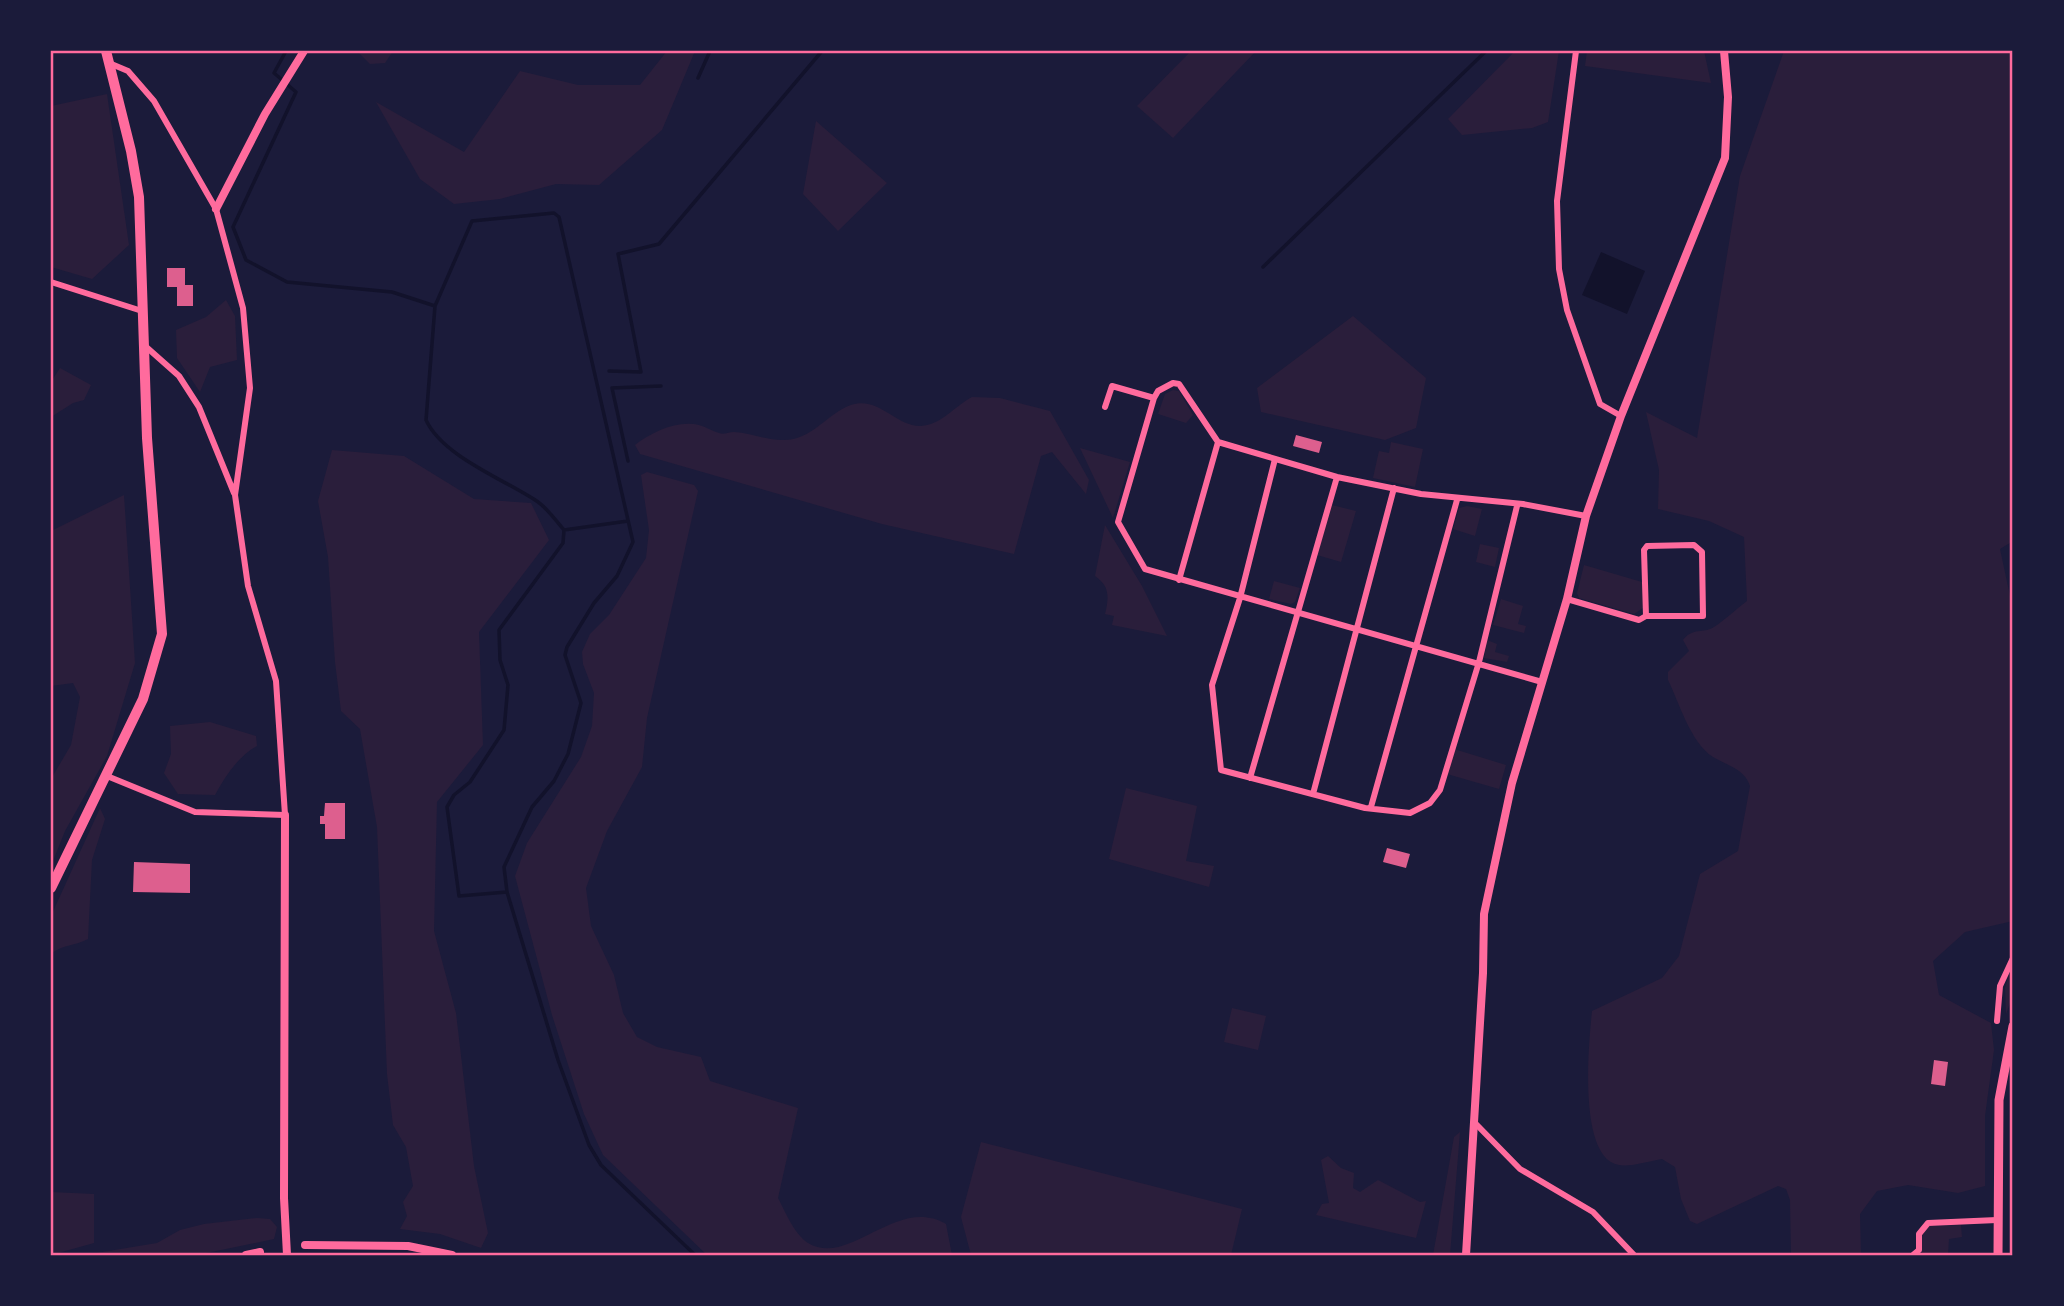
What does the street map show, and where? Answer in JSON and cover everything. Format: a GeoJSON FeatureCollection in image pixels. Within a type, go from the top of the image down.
{"type":"FeatureCollection","features":[{"type":"Feature","properties":{"kind":"main road"},"geometry":{"type":"LineString","coordinates":[[51,888],[143,699],[162,634],[147,438],[139,197],[106,51]]}},
{"type":"Feature","properties":{"kind":"main road"},"geometry":{"type":"LineString","coordinates":[[1998,1255],[1998,1100],[2013,1026]]}},
{"type":"Feature","properties":{"kind":"street"},"geometry":{"type":"LineString","coordinates":[[216,209],[265,114],[304,51]]}},
{"type":"Feature","properties":{"kind":"street"},"geometry":{"type":"LineString","coordinates":[[1576,51],[1557,201],[1559,269],[1567,310],[1600,404],[1621,416]]}},
{"type":"Feature","properties":{"kind":"street"},"geometry":{"type":"LineString","coordinates":[[1466,1255],[1484,914],[1512,783],[1567,599],[1586,516],[1621,416],[1725,158],[1728,97],[1724,51]]}},
{"type":"Feature","properties":{"kind":"street"},"geometry":{"type":"LineString","coordinates":[[109,62],[128,71],[154,102],[216,209],[243,308],[250,388],[235,495]]}},
{"type":"Feature","properties":{"kind":"street"},"geometry":{"type":"LineString","coordinates":[[51,282],[142,312]]}},
{"type":"Feature","properties":{"kind":"street"},"geometry":{"type":"LineString","coordinates":[[144,345],[179,376],[199,407],[235,495],[248,586],[276,681],[285,815],[284,1198],[287,1255]]}},
{"type":"Feature","properties":{"kind":"street"},"geometry":{"type":"LineString","coordinates":[[1542,682],[1145,569],[1118,523],[1154,398],[1158,391],[1173,383],[1179,384],[1218,442],[1337,477],[1457,500],[1517,506],[1523,504],[1586,516]]}},
{"type":"Feature","properties":{"kind":"street"},"geometry":{"type":"LineString","coordinates":[[1105,407],[1112,386],[1154,398]]}},
{"type":"Feature","properties":{"kind":"street"},"geometry":{"type":"LineString","coordinates":[[1179,580],[1218,442]]}},
{"type":"Feature","properties":{"kind":"street"},"geometry":{"type":"LineString","coordinates":[[1275,459],[1240,598],[1212,685],[1221,769],[1371,807],[1410,813],[1430,803],[1440,790],[1479,662],[1517,506]]}},
{"type":"Feature","properties":{"kind":"street"},"geometry":{"type":"LineString","coordinates":[[1250,778],[1337,477]]}},
{"type":"Feature","properties":{"kind":"street"},"geometry":{"type":"LineString","coordinates":[[1313,794],[1394,488]]}},
{"type":"Feature","properties":{"kind":"street"},"geometry":{"type":"LineString","coordinates":[[1371,807],[1457,500]]}},
{"type":"Feature","properties":{"kind":"street"},"geometry":{"type":"LineString","coordinates":[[1567,599],[1639,620],[1646,616],[1703,616],[1702,552],[1694,545],[1647,546],[1644,550],[1646,616]]}},
{"type":"Feature","properties":{"kind":"street"},"geometry":{"type":"LineString","coordinates":[[107,776],[195,812],[285,815]]}},
{"type":"Feature","properties":{"kind":"street"},"geometry":{"type":"LineString","coordinates":[[1997,1021],[1998,993],[2004,972],[2013,958]]}},
{"type":"Feature","properties":{"kind":"street"},"geometry":{"type":"LineString","coordinates":[[1474,1122],[1520,1169],[1594,1212],[1634,1255]]}},
{"type":"Feature","properties":{"kind":"street"},"geometry":{"type":"LineString","coordinates":[[1913,1255],[1919,1250],[1919,1234],[1928,1223],[1997,1220]]}},
{"type":"Feature","properties":{"kind":"street"},"geometry":{"type":"LineString","coordinates":[[305,1245],[408,1246],[452,1255]]}},
{"type":"Feature","properties":{"kind":"street"},"geometry":{"type":"LineString","coordinates":[[246,1255],[260,1252]]}},
{"type":"Feature","properties":{"kind":"shaded area"},"geometry":{"type":"Polygon","coordinates":[[[357,51],[393,51],[385,63],[370,64],[357,51]]]}},
{"type":"Feature","properties":{"kind":"shaded area"},"geometry":{"type":"Polygon","coordinates":[[[667,51],[695,51],[662,130],[599,185],[556,184],[500,199],[454,204],[420,179],[376,102],[464,152],[520,71],[578,85],[640,85],[667,51]]]}},
{"type":"Feature","properties":{"kind":"shaded area"},"geometry":{"type":"Polygon","coordinates":[[[1191,51],[1256,51],[1173,138],[1137,106],[1191,51]]]}},
{"type":"Feature","properties":{"kind":"shaded area"},"geometry":{"type":"Polygon","coordinates":[[[1515,51],[1559,51],[1548,122],[1532,128],[1462,135],[1448,119],[1515,51]]]}},
{"type":"Feature","properties":{"kind":"shaded area"},"geometry":{"type":"Polygon","coordinates":[[[1587,51],[1704,51],[1711,83],[1585,66],[1587,51]]]}},
{"type":"Feature","properties":{"kind":"shaded area"},"geometry":{"type":"Polygon","coordinates":[[[1784,51],[2013,51],[2013,541],[2000,549],[2013,610],[2013,921],[1965,932],[1933,961],[1939,995],[1991,1023],[1994,1050],[1985,1116],[1985,1186],[1958,1193],[1908,1185],[1877,1191],[1860,1214],[1861,1255],[1791,1255],[1790,1200],[1786,1189],[1778,1186],[1697,1224],[1690,1221],[1681,1199],[1675,1167],[1662,1159],[1635,1165],[1619,1165],[1606,1158],[1597,1142],[1591,1121],[1589,1097],[1592,1011],[1662,978],[1679,956],[1700,874],[1738,851],[1750,786],[1748,780],[1740,771],[1713,757],[1698,742],[1668,680],[1668,672],[1689,651],[1683,640],[1687,636],[1714,627],[1747,601],[1744,537],[1709,521],[1658,509],[1659,470],[1646,412],[1697,438],[1740,176],[1784,51]]]}},
{"type":"Feature","properties":{"kind":"shaded area"},"geometry":{"type":"Polygon","coordinates":[[[107,94],[129,245],[92,279],[51,267],[51,106],[107,94]]]}},
{"type":"Feature","properties":{"kind":"shaded area"},"geometry":{"type":"Polygon","coordinates":[[[816,121],[887,183],[838,231],[803,194],[816,121]]]}},
{"type":"Feature","properties":{"kind":"shaded area"},"geometry":{"type":"Polygon","coordinates":[[[1601,252],[1645,271],[1627,314],[1582,295],[1601,252]]]}},
{"type":"Feature","properties":{"kind":"shaded area"},"geometry":{"type":"Polygon","coordinates":[[[226,300],[235,316],[237,360],[210,367],[200,392],[177,358],[176,330],[206,317],[226,300]]]}},
{"type":"Feature","properties":{"kind":"shaded area"},"geometry":{"type":"Polygon","coordinates":[[[1353,316],[1426,378],[1416,428],[1385,440],[1261,412],[1257,388],[1353,316]]]}},
{"type":"Feature","properties":{"kind":"shaded area"},"geometry":{"type":"Polygon","coordinates":[[[60,368],[91,385],[84,400],[73,403],[51,417],[51,382],[60,368]]]}},
{"type":"Feature","properties":{"kind":"shaded area"},"geometry":{"type":"Polygon","coordinates":[[[1173,390],[1179,391],[1193,415],[1186,423],[1158,414],[1165,394],[1173,390]]]}},
{"type":"Feature","properties":{"kind":"shaded area"},"geometry":{"type":"Polygon","coordinates":[[[972,397],[1000,398],[1050,411],[1089,480],[1086,494],[1052,452],[1041,456],[1014,554],[882,524],[640,454],[635,445],[657,432],[682,424],[699,425],[721,434],[734,432],[776,440],[793,439],[810,432],[842,409],[861,403],[879,408],[903,422],[921,426],[941,419],[972,397]]]}},
{"type":"Feature","properties":{"kind":"shaded area"},"geometry":{"type":"Polygon","coordinates":[[[1391,442],[1423,449],[1415,487],[1373,478],[1379,451],[1389,453],[1391,442]]]}},
{"type":"Feature","properties":{"kind":"shaded area"},"geometry":{"type":"Polygon","coordinates":[[[1080,448],[1130,462],[1113,518],[1080,448]]]}},
{"type":"Feature","properties":{"kind":"shaded area"},"geometry":{"type":"Polygon","coordinates":[[[332,450],[404,456],[474,499],[531,503],[549,540],[479,632],[483,745],[437,802],[434,931],[456,1013],[474,1166],[488,1233],[481,1248],[440,1234],[400,1229],[407,1216],[403,1202],[413,1186],[406,1147],[393,1125],[387,1074],[377,827],[360,729],[341,711],[328,557],[318,501],[332,450]]]}},
{"type":"Feature","properties":{"kind":"shaded area"},"geometry":{"type":"Polygon","coordinates":[[[647,472],[694,485],[698,491],[647,718],[642,767],[607,831],[586,888],[591,926],[614,975],[623,1013],[637,1037],[657,1047],[701,1057],[710,1081],[798,1108],[778,1198],[794,1228],[808,1243],[824,1248],[840,1246],[909,1218],[927,1218],[946,1224],[952,1255],[707,1255],[603,1155],[584,1114],[552,1015],[515,876],[527,843],[581,757],[592,726],[594,693],[583,664],[582,652],[590,634],[609,615],[646,558],[649,530],[641,475],[647,472]]]}},
{"type":"Feature","properties":{"kind":"shaded area"},"geometry":{"type":"Polygon","coordinates":[[[124,495],[135,663],[107,756],[65,831],[51,866],[51,779],[71,745],[80,697],[73,683],[51,686],[51,531],[124,495]]]}},
{"type":"Feature","properties":{"kind":"shaded area"},"geometry":{"type":"Polygon","coordinates":[[[1332,505],[1356,511],[1341,562],[1317,555],[1332,505]]]}},
{"type":"Feature","properties":{"kind":"shaded area"},"geometry":{"type":"Polygon","coordinates":[[[1467,506],[1482,509],[1475,536],[1453,529],[1459,508],[1467,506]]]}},
{"type":"Feature","properties":{"kind":"shaded area"},"geometry":{"type":"Polygon","coordinates":[[[1105,525],[1142,586],[1167,636],[1112,625],[1114,616],[1105,614],[1106,588],[1095,576],[1105,525]]]}},
{"type":"Feature","properties":{"kind":"shaded area"},"geometry":{"type":"Polygon","coordinates":[[[1480,544],[1499,548],[1495,567],[1476,562],[1480,544]]]}},
{"type":"Feature","properties":{"kind":"shaded area"},"geometry":{"type":"Polygon","coordinates":[[[1584,565],[1642,582],[1643,608],[1634,614],[1579,598],[1577,593],[1584,565]]]}},
{"type":"Feature","properties":{"kind":"shaded area"},"geometry":{"type":"Polygon","coordinates":[[[1274,581],[1300,588],[1295,602],[1291,604],[1269,599],[1274,581]]]}},
{"type":"Feature","properties":{"kind":"shaded area"},"geometry":{"type":"Polygon","coordinates":[[[1501,599],[1523,606],[1518,624],[1526,626],[1524,633],[1493,625],[1501,599]]]}},
{"type":"Feature","properties":{"kind":"shaded area"},"geometry":{"type":"Polygon","coordinates":[[[1487,640],[1497,644],[1495,652],[1509,656],[1507,662],[1484,658],[1487,640]]]}},
{"type":"Feature","properties":{"kind":"shaded area"},"geometry":{"type":"Polygon","coordinates":[[[210,722],[256,736],[257,746],[238,761],[215,795],[178,794],[164,773],[171,754],[170,726],[210,722]]]}},
{"type":"Feature","properties":{"kind":"shaded area"},"geometry":{"type":"Polygon","coordinates":[[[1454,749],[1506,765],[1499,789],[1447,774],[1454,749]]]}},
{"type":"Feature","properties":{"kind":"shaded area"},"geometry":{"type":"Polygon","coordinates":[[[1126,788],[1197,806],[1186,861],[1214,866],[1209,887],[1109,859],[1126,788]]]}},
{"type":"Feature","properties":{"kind":"shaded area"},"geometry":{"type":"Polygon","coordinates":[[[100,808],[105,819],[92,860],[88,939],[60,948],[51,954],[51,916],[100,808]]]}},
{"type":"Feature","properties":{"kind":"shaded area"},"geometry":{"type":"Polygon","coordinates":[[[2013,963],[2013,995],[2006,1014],[2005,988],[2013,963]]]}},
{"type":"Feature","properties":{"kind":"shaded area"},"geometry":{"type":"Polygon","coordinates":[[[1232,1008],[1266,1016],[1258,1050],[1224,1042],[1232,1008]]]}},
{"type":"Feature","properties":{"kind":"shaded area"},"geometry":{"type":"Polygon","coordinates":[[[1460,1132],[1450,1255],[1433,1255],[1454,1137],[1460,1132]]]}},
{"type":"Feature","properties":{"kind":"shaded area"},"geometry":{"type":"Polygon","coordinates":[[[981,1142],[1242,1209],[1231,1255],[971,1255],[961,1217],[981,1142]]]}},
{"type":"Feature","properties":{"kind":"shaded area"},"geometry":{"type":"Polygon","coordinates":[[[1328,1156],[1341,1168],[1354,1173],[1353,1188],[1360,1192],[1378,1180],[1420,1202],[1426,1201],[1416,1238],[1316,1215],[1322,1204],[1329,1203],[1321,1160],[1328,1156]]]}},
{"type":"Feature","properties":{"kind":"shaded area"},"geometry":{"type":"Polygon","coordinates":[[[51,1192],[94,1194],[94,1243],[51,1255],[51,1192]]]}},
{"type":"Feature","properties":{"kind":"shaded area"},"geometry":{"type":"Polygon","coordinates":[[[270,1219],[277,1227],[274,1239],[197,1255],[84,1255],[157,1243],[180,1230],[204,1224],[270,1219]]]}},
{"type":"Feature","properties":{"kind":"shaded area"},"geometry":{"type":"Polygon","coordinates":[[[1961,1225],[1962,1237],[1949,1239],[1948,1255],[1921,1255],[1922,1234],[1929,1226],[1961,1225]]]}},
{"type":"Feature","properties":{"kind":"building"},"geometry":{"type":"Polygon","coordinates":[[[167,268],[185,268],[185,285],[193,285],[193,306],[177,306],[177,287],[167,287],[167,268]]]}},
{"type":"Feature","properties":{"kind":"building"},"geometry":{"type":"Polygon","coordinates":[[[1296,435],[1322,442],[1319,453],[1293,446],[1296,435]]]}},
{"type":"Feature","properties":{"kind":"building"},"geometry":{"type":"Polygon","coordinates":[[[325,803],[345,803],[345,839],[325,839],[325,824],[320,824],[320,816],[324,816],[325,803]]]}},
{"type":"Feature","properties":{"kind":"building"},"geometry":{"type":"Polygon","coordinates":[[[1387,848],[1410,854],[1406,868],[1383,862],[1387,848]]]}},
{"type":"Feature","properties":{"kind":"building"},"geometry":{"type":"Polygon","coordinates":[[[134,862],[190,864],[190,893],[133,892],[134,862]]]}},
{"type":"Feature","properties":{"kind":"building"},"geometry":{"type":"Polygon","coordinates":[[[1934,1060],[1948,1062],[1945,1086],[1931,1084],[1934,1060]]]}},
{"type":"Feature","properties":{"kind":"waterway"},"geometry":{"type":"LineString","coordinates":[[286,51],[274,73],[296,92],[233,227],[246,260],[287,282],[392,292],[435,306],[426,420],[446,445],[476,467],[538,502],[564,530],[563,543],[499,630],[500,660],[508,685],[504,730],[470,782],[454,795],[447,807],[459,896],[507,892],[558,1060],[589,1145],[601,1165],[695,1255]]}},
{"type":"Feature","properties":{"kind":"waterway"},"geometry":{"type":"LineString","coordinates":[[698,78],[710,51]]}},
{"type":"Feature","properties":{"kind":"waterway"},"geometry":{"type":"LineString","coordinates":[[609,371],[641,372],[618,254],[659,244],[822,51]]}},
{"type":"Feature","properties":{"kind":"waterway"},"geometry":{"type":"LineString","coordinates":[[1263,267],[1486,51]]}},
{"type":"Feature","properties":{"kind":"waterway"},"geometry":{"type":"LineString","coordinates":[[435,306],[472,221],[554,213],[559,217],[633,542],[617,576],[594,603],[567,647],[565,655],[581,703],[568,754],[554,781],[532,807],[504,867],[507,892]]}},
{"type":"Feature","properties":{"kind":"waterway"},"geometry":{"type":"LineString","coordinates":[[628,461],[612,388],[661,386]]}},
{"type":"Feature","properties":{"kind":"waterway"},"geometry":{"type":"LineString","coordinates":[[564,530],[628,521]]}}]}
